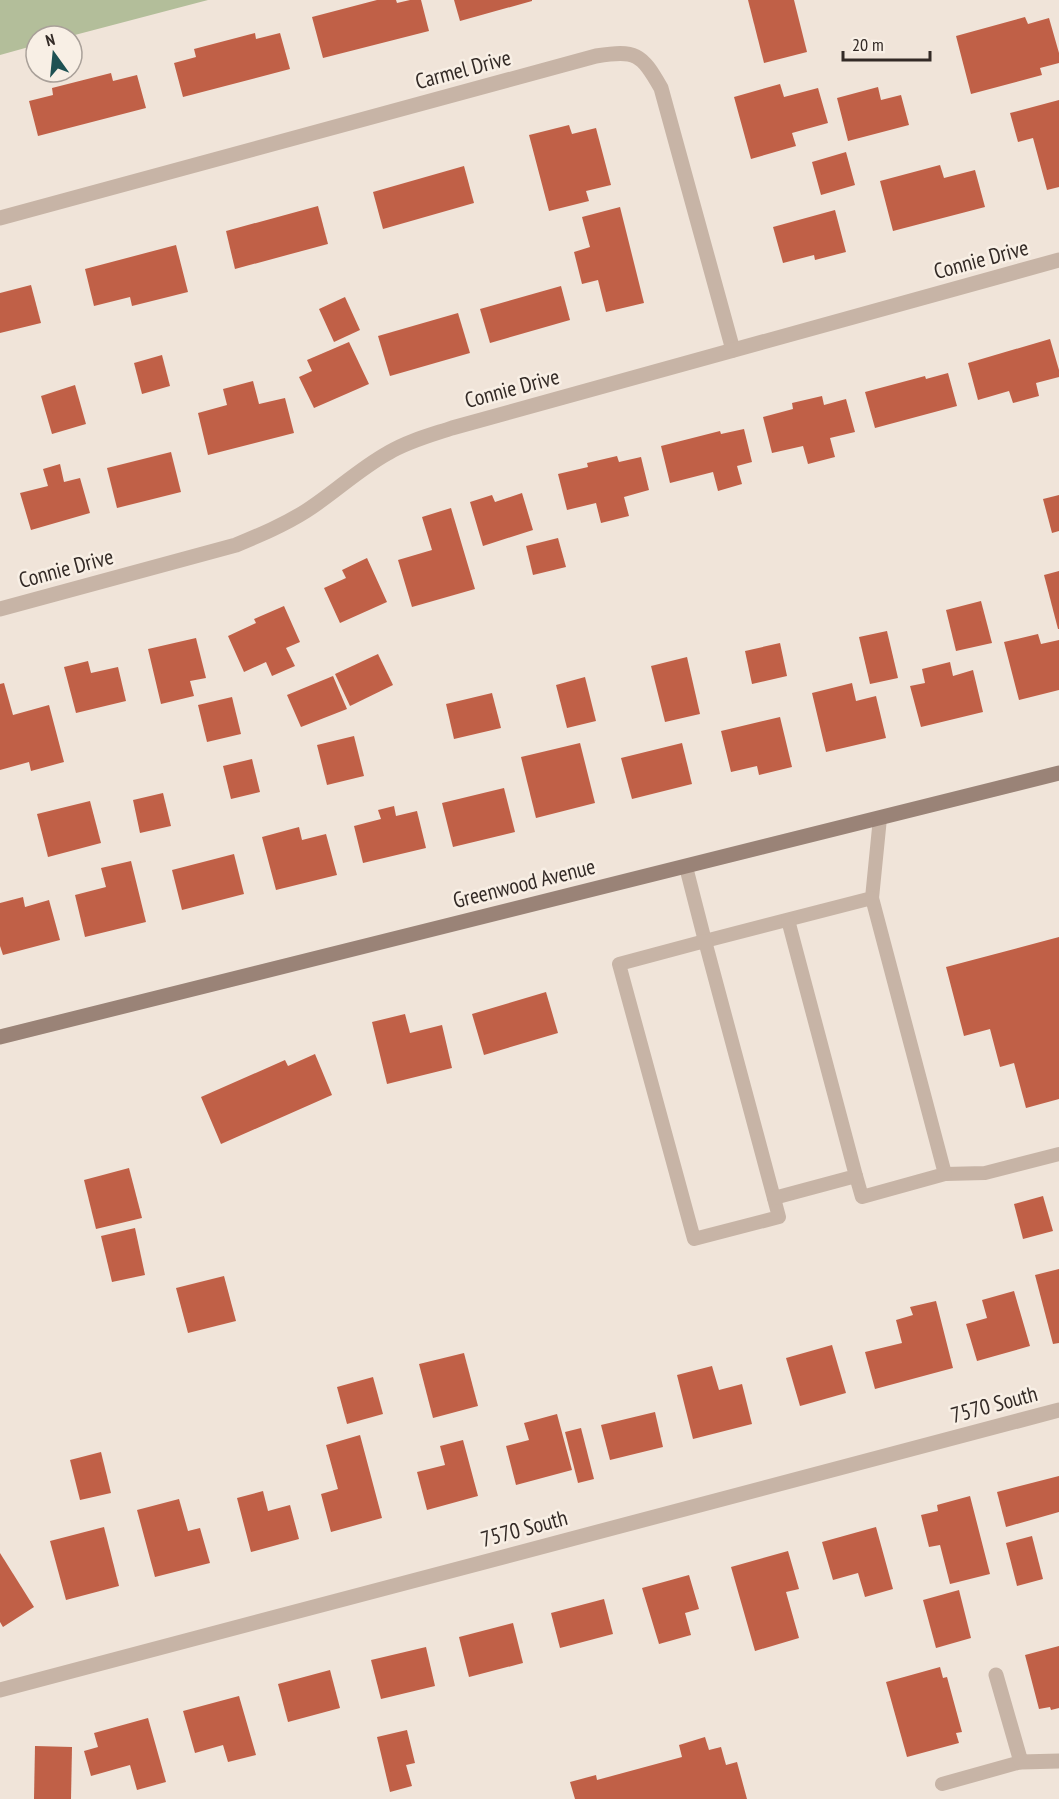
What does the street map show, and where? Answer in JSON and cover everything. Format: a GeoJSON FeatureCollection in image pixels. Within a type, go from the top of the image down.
{"type":"FeatureCollection","features":[{"type":"Feature","properties":{"kind":"street","name":"Carmel Drive"},"geometry":{"type":"LineString","coordinates":[[0,218],[596,56],[622,52],[639,57],[650,68],[661,88],[733,350]]}},
{"type":"Feature","properties":{"kind":"street","name":"Connie Drive"},"geometry":{"type":"LineString","coordinates":[[0,609],[236,545],[271,530],[307,510],[358,471],[418,439],[1059,260]]}},
{"type":"Feature","properties":{"kind":"street","name":"Greenwood Avenue"},"geometry":{"type":"LineString","coordinates":[[0,1037],[1059,773]]}},
{"type":"Feature","properties":{"kind":"street","name":"7570 South"},"geometry":{"type":"LineString","coordinates":[[0,1690],[1059,1410]]}},
{"type":"Feature","properties":{"kind":"street"},"geometry":{"type":"LineString","coordinates":[[996,1675],[1022,1762],[1059,1761]]}},
{"type":"Feature","properties":{"kind":"lane"},"geometry":{"type":"LineString","coordinates":[[880,818],[872,898],[945,1174]]}},
{"type":"Feature","properties":{"kind":"lane"},"geometry":{"type":"LineString","coordinates":[[686,867],[705,941],[779,1217],[694,1239],[620,964],[705,941],[872,898]]}},
{"type":"Feature","properties":{"kind":"lane"},"geometry":{"type":"LineString","coordinates":[[788,920],[862,1197],[945,1174],[985,1173],[1059,1154]]}},
{"type":"Feature","properties":{"kind":"lane"},"geometry":{"type":"LineString","coordinates":[[774,1198],[856,1176]]}},
{"type":"Feature","properties":{"kind":"lane"},"geometry":{"type":"LineString","coordinates":[[942,1784],[1022,1762]]}},
{"type":"Feature","properties":{"kind":"green space"},"geometry":{"type":"Polygon","coordinates":[[[0,0],[208,0],[84,33],[84,24],[24,24],[24,48],[0,55],[0,0]]]}},
{"type":"Feature","properties":{"kind":"building"},"geometry":{"type":"Polygon","coordinates":[[[377,0],[396,0],[397,3],[421,0],[429,31],[323,58],[312,17],[377,0]]]}},
{"type":"Feature","properties":{"kind":"building"},"geometry":{"type":"Polygon","coordinates":[[[454,0],[532,0],[532,1],[460,21],[454,0]]]}},
{"type":"Feature","properties":{"kind":"building"},"geometry":{"type":"Polygon","coordinates":[[[748,0],[794,0],[807,52],[764,63],[748,0]]]}},
{"type":"Feature","properties":{"kind":"building"},"geometry":{"type":"Polygon","coordinates":[[[1025,17],[1028,24],[1049,18],[1059,53],[1059,63],[1040,68],[1042,75],[971,94],[956,36],[1025,17]]]}},
{"type":"Feature","properties":{"kind":"building"},"geometry":{"type":"Polygon","coordinates":[[[255,33],[256,39],[280,33],[290,69],[183,97],[174,63],[196,57],[194,49],[255,33]]]}},
{"type":"Feature","properties":{"kind":"building"},"geometry":{"type":"Polygon","coordinates":[[[111,73],[113,81],[137,75],[146,108],[38,136],[29,101],[53,95],[52,88],[68,84],[84,84],[84,80],[111,73]]]}},
{"type":"Feature","properties":{"kind":"building"},"geometry":{"type":"Polygon","coordinates":[[[780,84],[784,97],[818,88],[828,123],[792,133],[796,146],[751,159],[734,97],[780,84]]]}},
{"type":"Feature","properties":{"kind":"building"},"geometry":{"type":"Polygon","coordinates":[[[878,87],[881,100],[901,95],[909,125],[848,141],[837,98],[878,87]]]}},
{"type":"Feature","properties":{"kind":"building"},"geometry":{"type":"Polygon","coordinates":[[[1059,100],[1059,187],[1047,190],[1033,138],[1018,142],[1010,113],[1059,100]]]}},
{"type":"Feature","properties":{"kind":"building"},"geometry":{"type":"Polygon","coordinates":[[[569,125],[572,134],[596,128],[611,185],[586,191],[589,201],[549,211],[529,135],[569,125]]]}},
{"type":"Feature","properties":{"kind":"building"},"geometry":{"type":"Polygon","coordinates":[[[846,152],[855,185],[821,195],[812,162],[846,152]]]}},
{"type":"Feature","properties":{"kind":"building"},"geometry":{"type":"Polygon","coordinates":[[[940,165],[944,178],[975,170],[985,207],[893,231],[880,181],[940,165]]]}},
{"type":"Feature","properties":{"kind":"building"},"geometry":{"type":"Polygon","coordinates":[[[464,166],[474,203],[383,229],[373,192],[464,166]]]}},
{"type":"Feature","properties":{"kind":"building"},"geometry":{"type":"Polygon","coordinates":[[[318,206],[328,244],[235,269],[226,231],[318,206]]]}},
{"type":"Feature","properties":{"kind":"building"},"geometry":{"type":"Polygon","coordinates":[[[620,207],[644,303],[606,312],[598,280],[582,284],[574,252],[590,247],[582,217],[620,207]]]}},
{"type":"Feature","properties":{"kind":"building"},"geometry":{"type":"Polygon","coordinates":[[[835,210],[846,252],[815,260],[814,255],[783,263],[773,227],[835,210]]]}},
{"type":"Feature","properties":{"kind":"building"},"geometry":{"type":"Polygon","coordinates":[[[176,245],[188,292],[132,306],[130,297],[94,306],[85,269],[176,245]]]}},
{"type":"Feature","properties":{"kind":"building"},"geometry":{"type":"Polygon","coordinates":[[[31,285],[41,323],[0,333],[0,293],[31,285]]]}},
{"type":"Feature","properties":{"kind":"building"},"geometry":{"type":"Polygon","coordinates":[[[561,286],[570,320],[490,343],[480,309],[561,286]]]}},
{"type":"Feature","properties":{"kind":"building"},"geometry":{"type":"Polygon","coordinates":[[[345,297],[360,330],[334,342],[319,309],[345,297]]]}},
{"type":"Feature","properties":{"kind":"building"},"geometry":{"type":"Polygon","coordinates":[[[458,313],[470,353],[390,376],[378,336],[458,313]]]}},
{"type":"Feature","properties":{"kind":"building"},"geometry":{"type":"Polygon","coordinates":[[[1050,339],[1059,377],[1036,383],[1039,396],[1013,403],[1009,391],[978,400],[968,363],[1050,339]]]}},
{"type":"Feature","properties":{"kind":"building"},"geometry":{"type":"Polygon","coordinates":[[[349,342],[369,384],[314,408],[299,377],[312,371],[307,360],[349,342]]]}},
{"type":"Feature","properties":{"kind":"building"},"geometry":{"type":"Polygon","coordinates":[[[162,355],[170,386],[142,394],[134,363],[162,355]]]}},
{"type":"Feature","properties":{"kind":"building"},"geometry":{"type":"Polygon","coordinates":[[[948,373],[957,406],[875,428],[865,392],[925,376],[926,379],[948,373]]]}},
{"type":"Feature","properties":{"kind":"building"},"geometry":{"type":"Polygon","coordinates":[[[253,381],[259,404],[285,398],[294,433],[208,455],[198,413],[227,405],[223,389],[253,381]]]}},
{"type":"Feature","properties":{"kind":"building"},"geometry":{"type":"Polygon","coordinates":[[[75,385],[86,424],[52,434],[41,396],[75,385]]]}},
{"type":"Feature","properties":{"kind":"building"},"geometry":{"type":"Polygon","coordinates":[[[822,396],[824,405],[846,399],[855,432],[830,438],[835,457],[808,464],[803,446],[772,453],[763,417],[793,409],[792,403],[822,396]]]}},
{"type":"Feature","properties":{"kind":"building"},"geometry":{"type":"Polygon","coordinates":[[[744,429],[752,462],[737,466],[742,484],[718,491],[713,472],[670,483],[661,446],[720,431],[721,434],[744,429]]]}},
{"type":"Feature","properties":{"kind":"building"},"geometry":{"type":"Polygon","coordinates":[[[171,452],[181,492],[117,508],[107,468],[171,452]]]}},
{"type":"Feature","properties":{"kind":"building"},"geometry":{"type":"Polygon","coordinates":[[[617,456],[619,462],[641,457],[649,490],[624,497],[629,516],[601,523],[596,503],[567,510],[558,474],[588,467],[587,463],[617,456]]]}},
{"type":"Feature","properties":{"kind":"building"},"geometry":{"type":"Polygon","coordinates":[[[60,464],[64,482],[80,478],[90,513],[31,530],[20,493],[48,486],[43,469],[60,464]]]}},
{"type":"Feature","properties":{"kind":"building"},"geometry":{"type":"Polygon","coordinates":[[[522,493],[533,530],[483,546],[470,502],[492,495],[495,502],[522,493]]]}},
{"type":"Feature","properties":{"kind":"building"},"geometry":{"type":"Polygon","coordinates":[[[1059,495],[1059,531],[1052,533],[1043,499],[1059,495]]]}},
{"type":"Feature","properties":{"kind":"building"},"geometry":{"type":"Polygon","coordinates":[[[451,508],[475,589],[412,607],[398,560],[432,550],[422,517],[451,508]]]}},
{"type":"Feature","properties":{"kind":"building"},"geometry":{"type":"Polygon","coordinates":[[[558,538],[566,567],[533,575],[526,546],[558,538]]]}},
{"type":"Feature","properties":{"kind":"building"},"geometry":{"type":"Polygon","coordinates":[[[367,558],[387,602],[340,623],[324,588],[346,578],[342,570],[367,558]]]}},
{"type":"Feature","properties":{"kind":"building"},"geometry":{"type":"Polygon","coordinates":[[[1059,571],[1059,629],[1058,629],[1044,575],[1059,571]]]}},
{"type":"Feature","properties":{"kind":"building"},"geometry":{"type":"Polygon","coordinates":[[[981,601],[992,643],[956,651],[946,610],[981,601]]]}},
{"type":"Feature","properties":{"kind":"building"},"geometry":{"type":"Polygon","coordinates":[[[284,606],[300,642],[286,648],[295,666],[272,676],[266,662],[244,672],[228,636],[256,623],[254,619],[284,606]]]}},
{"type":"Feature","properties":{"kind":"building"},"geometry":{"type":"Polygon","coordinates":[[[887,631],[898,678],[870,684],[859,637],[887,631]]]}},
{"type":"Feature","properties":{"kind":"building"},"geometry":{"type":"Polygon","coordinates":[[[1038,634],[1041,644],[1059,640],[1059,690],[1019,700],[1004,642],[1038,634]]]}},
{"type":"Feature","properties":{"kind":"building"},"geometry":{"type":"Polygon","coordinates":[[[196,638],[206,678],[190,681],[194,696],[161,704],[148,649],[196,638]]]}},
{"type":"Feature","properties":{"kind":"building"},"geometry":{"type":"Polygon","coordinates":[[[780,643],[787,676],[752,684],[745,651],[780,643]]]}},
{"type":"Feature","properties":{"kind":"building"},"geometry":{"type":"Polygon","coordinates":[[[378,654],[393,685],[350,706],[335,674],[378,654]]]}},
{"type":"Feature","properties":{"kind":"building"},"geometry":{"type":"Polygon","coordinates":[[[687,657],[700,714],[665,722],[651,666],[687,657]]]}},
{"type":"Feature","properties":{"kind":"building"},"geometry":{"type":"Polygon","coordinates":[[[88,661],[91,673],[118,667],[126,701],[76,713],[64,667],[88,661]]]}},
{"type":"Feature","properties":{"kind":"building"},"geometry":{"type":"Polygon","coordinates":[[[950,662],[953,676],[973,670],[983,712],[921,727],[910,686],[925,683],[922,669],[950,662]]]}},
{"type":"Feature","properties":{"kind":"building"},"geometry":{"type":"Polygon","coordinates":[[[333,676],[347,709],[301,727],[287,695],[333,676]]]}},
{"type":"Feature","properties":{"kind":"building"},"geometry":{"type":"Polygon","coordinates":[[[585,677],[596,721],[567,728],[556,685],[585,677]]]}},
{"type":"Feature","properties":{"kind":"building"},"geometry":{"type":"Polygon","coordinates":[[[4,683],[13,715],[49,705],[64,762],[31,771],[29,762],[0,770],[0,684],[4,683]]]}},
{"type":"Feature","properties":{"kind":"building"},"geometry":{"type":"Polygon","coordinates":[[[852,683],[856,701],[876,696],[886,738],[826,752],[812,693],[852,683]]]}},
{"type":"Feature","properties":{"kind":"building"},"geometry":{"type":"Polygon","coordinates":[[[492,693],[501,728],[454,739],[446,704],[492,693]]]}},
{"type":"Feature","properties":{"kind":"building"},"geometry":{"type":"Polygon","coordinates":[[[232,697],[241,734],[207,742],[198,705],[232,697]]]}},
{"type":"Feature","properties":{"kind":"building"},"geometry":{"type":"Polygon","coordinates":[[[780,717],[792,767],[759,775],[757,766],[731,772],[721,731],[780,717]]]}},
{"type":"Feature","properties":{"kind":"building"},"geometry":{"type":"Polygon","coordinates":[[[354,736],[364,776],[327,785],[317,745],[354,736]]]}},
{"type":"Feature","properties":{"kind":"building"},"geometry":{"type":"Polygon","coordinates":[[[580,743],[595,803],[536,818],[521,757],[580,743]]]}},
{"type":"Feature","properties":{"kind":"building"},"geometry":{"type":"Polygon","coordinates":[[[682,743],[692,784],[632,799],[621,758],[682,743]]]}},
{"type":"Feature","properties":{"kind":"building"},"geometry":{"type":"Polygon","coordinates":[[[252,759],[260,792],[231,799],[223,766],[252,759]]]}},
{"type":"Feature","properties":{"kind":"building"},"geometry":{"type":"Polygon","coordinates":[[[504,788],[515,832],[453,847],[442,803],[504,788]]]}},
{"type":"Feature","properties":{"kind":"building"},"geometry":{"type":"Polygon","coordinates":[[[163,793],[171,826],[140,833],[133,800],[163,793]]]}},
{"type":"Feature","properties":{"kind":"building"},"geometry":{"type":"Polygon","coordinates":[[[90,801],[101,843],[48,857],[37,814],[90,801]]]}},
{"type":"Feature","properties":{"kind":"building"},"geometry":{"type":"Polygon","coordinates":[[[394,806],[396,816],[417,811],[426,848],[363,863],[354,826],[381,819],[378,810],[394,806]]]}},
{"type":"Feature","properties":{"kind":"building"},"geometry":{"type":"Polygon","coordinates":[[[299,827],[302,840],[326,834],[337,875],[276,890],[262,837],[299,827]]]}},
{"type":"Feature","properties":{"kind":"building"},"geometry":{"type":"Polygon","coordinates":[[[234,854],[244,894],[182,910],[172,870],[234,854]]]}},
{"type":"Feature","properties":{"kind":"building"},"geometry":{"type":"Polygon","coordinates":[[[131,861],[146,922],[85,937],[75,895],[106,887],[101,868],[131,861]]]}},
{"type":"Feature","properties":{"kind":"building"},"geometry":{"type":"Polygon","coordinates":[[[23,897],[25,907],[49,900],[60,940],[3,955],[0,946],[0,903],[23,897]]]}},
{"type":"Feature","properties":{"kind":"building"},"geometry":{"type":"Polygon","coordinates":[[[1059,937],[1059,1099],[1026,1108],[1014,1063],[1000,1067],[990,1029],[964,1036],[946,967],[1059,937]]]}},
{"type":"Feature","properties":{"kind":"building"},"geometry":{"type":"Polygon","coordinates":[[[546,992],[558,1033],[484,1055],[472,1014],[546,992]]]}},
{"type":"Feature","properties":{"kind":"building"},"geometry":{"type":"Polygon","coordinates":[[[405,1014],[410,1033],[442,1025],[452,1068],[387,1084],[372,1022],[405,1014]]]}},
{"type":"Feature","properties":{"kind":"building"},"geometry":{"type":"Polygon","coordinates":[[[315,1054],[332,1095],[221,1144],[201,1097],[285,1060],[288,1066],[315,1054]]]}},
{"type":"Feature","properties":{"kind":"building"},"geometry":{"type":"Polygon","coordinates":[[[129,1168],[142,1218],[96,1229],[84,1180],[129,1168]]]}},
{"type":"Feature","properties":{"kind":"building"},"geometry":{"type":"Polygon","coordinates":[[[1043,1196],[1053,1231],[1023,1239],[1014,1204],[1043,1196]]]}},
{"type":"Feature","properties":{"kind":"building"},"geometry":{"type":"Polygon","coordinates":[[[135,1228],[145,1275],[112,1282],[101,1236],[135,1228]]]}},
{"type":"Feature","properties":{"kind":"building"},"geometry":{"type":"Polygon","coordinates":[[[1059,1269],[1059,1343],[1053,1344],[1035,1275],[1059,1269]]]}},
{"type":"Feature","properties":{"kind":"building"},"geometry":{"type":"Polygon","coordinates":[[[224,1276],[236,1321],[188,1333],[176,1288],[224,1276]]]}},
{"type":"Feature","properties":{"kind":"building"},"geometry":{"type":"Polygon","coordinates":[[[1014,1291],[1030,1346],[977,1361],[966,1324],[987,1318],[982,1300],[1014,1291]]]}},
{"type":"Feature","properties":{"kind":"building"},"geometry":{"type":"Polygon","coordinates":[[[936,1301],[953,1368],[875,1389],[865,1352],[902,1343],[896,1320],[913,1315],[910,1307],[936,1301]]]}},
{"type":"Feature","properties":{"kind":"building"},"geometry":{"type":"Polygon","coordinates":[[[832,1345],[846,1393],[800,1406],[786,1358],[832,1345]]]}},
{"type":"Feature","properties":{"kind":"building"},"geometry":{"type":"Polygon","coordinates":[[[464,1353],[478,1406],[433,1418],[419,1364],[464,1353]]]}},
{"type":"Feature","properties":{"kind":"building"},"geometry":{"type":"Polygon","coordinates":[[[712,1366],[719,1390],[742,1384],[752,1424],[693,1439],[677,1375],[712,1366]]]}},
{"type":"Feature","properties":{"kind":"building"},"geometry":{"type":"Polygon","coordinates":[[[373,1377],[383,1414],[347,1424],[337,1387],[373,1377]]]}},
{"type":"Feature","properties":{"kind":"building"},"geometry":{"type":"Polygon","coordinates":[[[655,1412],[663,1447],[610,1460],[601,1425],[655,1412]]]}},
{"type":"Feature","properties":{"kind":"building"},"geometry":{"type":"Polygon","coordinates":[[[557,1414],[572,1470],[516,1485],[506,1446],[529,1440],[524,1423],[557,1414]]]}},
{"type":"Feature","properties":{"kind":"building"},"geometry":{"type":"Polygon","coordinates":[[[581,1428],[594,1479],[578,1483],[565,1432],[581,1428]]]}},
{"type":"Feature","properties":{"kind":"building"},"geometry":{"type":"Polygon","coordinates":[[[360,1435],[382,1518],[331,1532],[321,1494],[338,1489],[326,1445],[360,1435]]]}},
{"type":"Feature","properties":{"kind":"building"},"geometry":{"type":"Polygon","coordinates":[[[463,1440],[478,1496],[427,1510],[417,1472],[445,1465],[440,1446],[463,1440]]]}},
{"type":"Feature","properties":{"kind":"building"},"geometry":{"type":"Polygon","coordinates":[[[101,1452],[111,1493],[80,1500],[70,1460],[101,1452]]]}},
{"type":"Feature","properties":{"kind":"building"},"geometry":{"type":"Polygon","coordinates":[[[1059,1476],[1059,1512],[1006,1527],[997,1492],[1059,1476]]]}},
{"type":"Feature","properties":{"kind":"building"},"geometry":{"type":"Polygon","coordinates":[[[263,1491],[268,1511],[290,1505],[299,1539],[251,1552],[237,1498],[263,1491]]]}},
{"type":"Feature","properties":{"kind":"building"},"geometry":{"type":"Polygon","coordinates":[[[970,1496],[990,1574],[950,1584],[940,1545],[929,1547],[921,1515],[938,1511],[937,1505],[970,1496]]]}},
{"type":"Feature","properties":{"kind":"building"},"geometry":{"type":"Polygon","coordinates":[[[179,1499],[188,1531],[200,1528],[210,1563],[155,1577],[137,1510],[179,1499]]]}},
{"type":"Feature","properties":{"kind":"building"},"geometry":{"type":"Polygon","coordinates":[[[104,1527],[119,1586],[66,1600],[50,1541],[104,1527]]]}},
{"type":"Feature","properties":{"kind":"building"},"geometry":{"type":"Polygon","coordinates":[[[876,1527],[893,1589],[865,1597],[858,1573],[833,1580],[822,1542],[876,1527]]]}},
{"type":"Feature","properties":{"kind":"building"},"geometry":{"type":"Polygon","coordinates":[[[1032,1536],[1043,1579],[1017,1586],[1006,1543],[1032,1536]]]}},
{"type":"Feature","properties":{"kind":"building"},"geometry":{"type":"Polygon","coordinates":[[[788,1551],[799,1589],[786,1592],[799,1638],[755,1651],[731,1567],[788,1551]]]}},
{"type":"Feature","properties":{"kind":"building"},"geometry":{"type":"Polygon","coordinates":[[[0,1553],[34,1607],[3,1627],[0,1622],[0,1553]]]}},
{"type":"Feature","properties":{"kind":"building"},"geometry":{"type":"Polygon","coordinates":[[[689,1575],[699,1609],[685,1613],[691,1635],[659,1644],[642,1588],[689,1575]]]}},
{"type":"Feature","properties":{"kind":"building"},"geometry":{"type":"Polygon","coordinates":[[[959,1590],[971,1638],[936,1648],[923,1600],[959,1590]]]}},
{"type":"Feature","properties":{"kind":"building"},"geometry":{"type":"Polygon","coordinates":[[[604,1599],[613,1634],[560,1648],[551,1613],[604,1599]]]}},
{"type":"Feature","properties":{"kind":"building"},"geometry":{"type":"Polygon","coordinates":[[[513,1623],[523,1663],[469,1677],[459,1637],[513,1623]]]}},
{"type":"Feature","properties":{"kind":"building"},"geometry":{"type":"Polygon","coordinates":[[[1059,1646],[1059,1708],[1039,1709],[1025,1655],[1059,1646]]]}},
{"type":"Feature","properties":{"kind":"building"},"geometry":{"type":"Polygon","coordinates":[[[426,1647],[435,1686],[381,1699],[371,1660],[426,1647]]]}},
{"type":"Feature","properties":{"kind":"building"},"geometry":{"type":"Polygon","coordinates":[[[940,1667],[943,1678],[947,1677],[962,1732],[956,1733],[959,1743],[907,1757],[886,1682],[940,1667]]]}},
{"type":"Feature","properties":{"kind":"building"},"geometry":{"type":"Polygon","coordinates":[[[330,1670],[340,1708],[288,1722],[278,1684],[330,1670]]]}},
{"type":"Feature","properties":{"kind":"building"},"geometry":{"type":"Polygon","coordinates":[[[239,1696],[256,1755],[228,1762],[223,1745],[195,1753],[183,1711],[239,1696]]]}},
{"type":"Feature","properties":{"kind":"building"},"geometry":{"type":"Polygon","coordinates":[[[148,1718],[166,1782],[137,1790],[130,1765],[91,1776],[84,1751],[98,1747],[94,1733],[148,1718]]]}},
{"type":"Feature","properties":{"kind":"building"},"geometry":{"type":"Polygon","coordinates":[[[407,1730],[415,1763],[406,1765],[412,1786],[390,1792],[377,1737],[407,1730]]]}},
{"type":"Feature","properties":{"kind":"building"},"geometry":{"type":"Polygon","coordinates":[[[705,1737],[709,1750],[721,1747],[726,1765],[737,1762],[747,1799],[575,1799],[570,1782],[596,1775],[597,1780],[682,1757],[679,1745],[705,1737]]]}},
{"type":"Feature","properties":{"kind":"building"},"geometry":{"type":"Polygon","coordinates":[[[35,1746],[72,1747],[71,1799],[34,1799],[35,1746]]]}}]}
